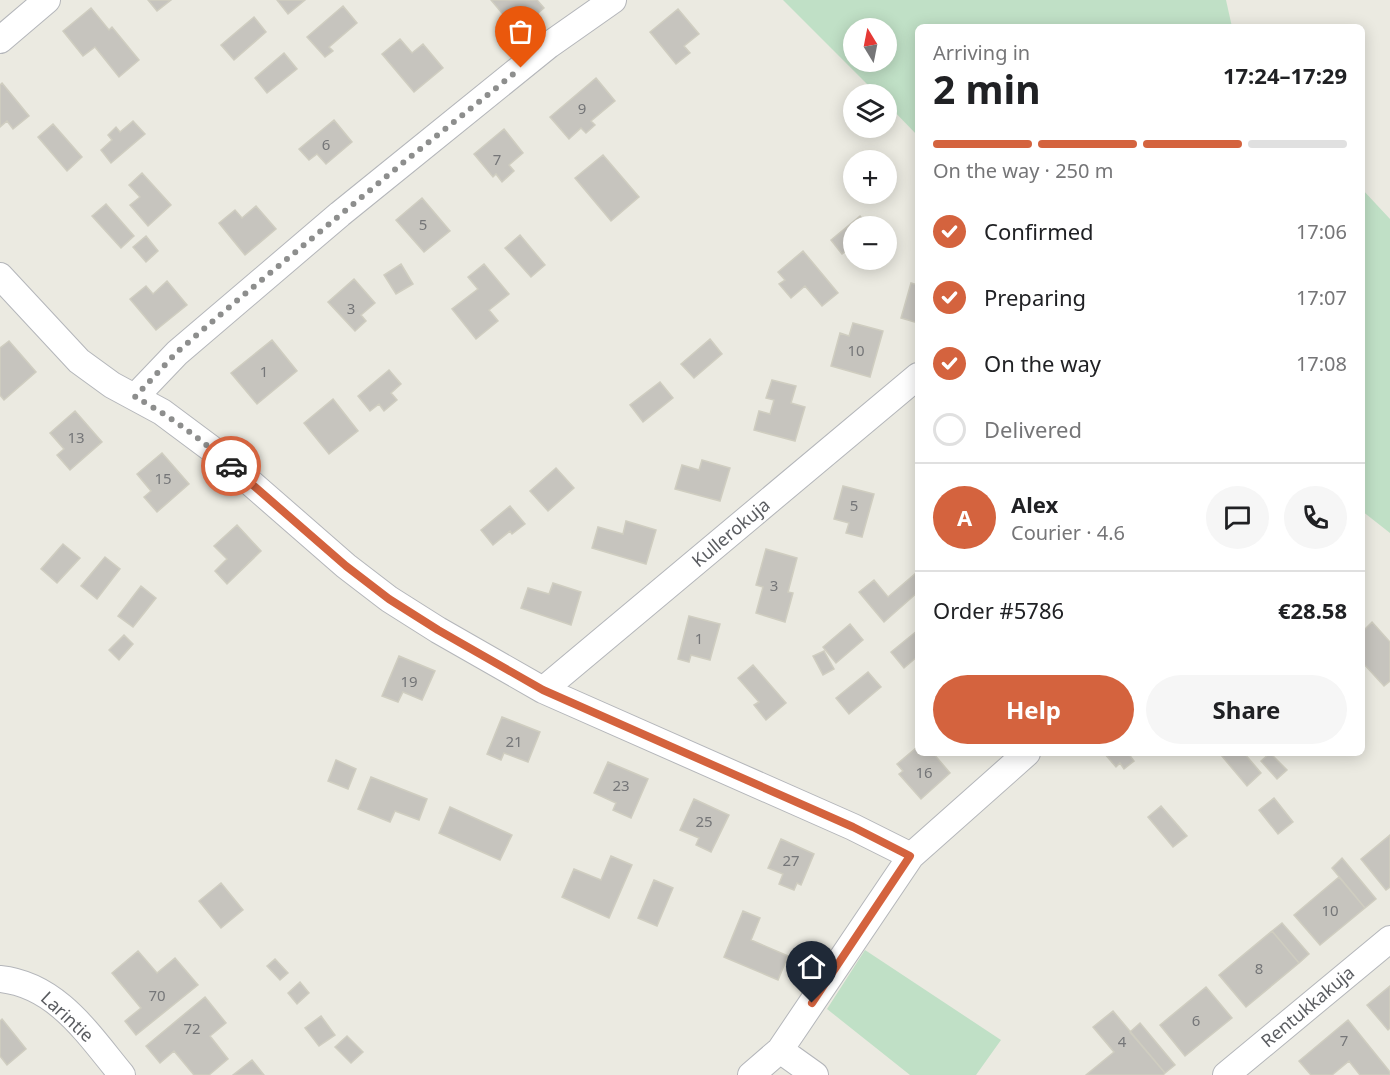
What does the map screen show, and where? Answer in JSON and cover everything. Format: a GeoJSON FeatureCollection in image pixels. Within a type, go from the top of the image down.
{"type":"FeatureCollection","features":[{"type":"Feature","properties":{"kind":"street"},"geometry":{"type":"LineString","coordinates":[[0,40],[47,0]]}},
{"type":"Feature","properties":{"kind":"street"},"geometry":{"type":"LineString","coordinates":[[135,397],[177,352],[315,235],[549,45],[614,0]]}},
{"type":"Feature","properties":{"kind":"street"},"geometry":{"type":"LineString","coordinates":[[0,276],[80,361],[112,385],[162,412],[213,450],[346,566],[389,599],[543,690],[853,827],[910,856]]}},
{"type":"Feature","properties":{"kind":"street","name":"Kullerokuja"},"geometry":{"type":"LineString","coordinates":[[543,690],[915,379]]}},
{"type":"Feature","properties":{"kind":"street"},"geometry":{"type":"LineString","coordinates":[[751,1075],[780,1050],[910,856],[1024,756]]}},
{"type":"Feature","properties":{"kind":"street","name":"Rentukkakuja"},"geometry":{"type":"LineString","coordinates":[[1226,1075],[1390,939]]}},
{"type":"Feature","properties":{"kind":"street","name":"Larintie"},"geometry":{"type":"LineString","coordinates":[[0,979],[30,985],[60,1005],[77,1021],[122,1075]]}},
{"type":"Feature","properties":{"kind":"street"},"geometry":{"type":"LineString","coordinates":[[780,1050],[815,1075]]}},
{"type":"Feature","properties":{"kind":"green space"},"geometry":{"type":"Polygon","coordinates":[[[783,0],[1226,0],[1231,24],[915,24],[915,133],[897,114],[897,84],[867,84],[855,72],[897,72],[897,18],[843,18],[843,60],[783,0]]]}},
{"type":"Feature","properties":{"kind":"green space"},"geometry":{"type":"Polygon","coordinates":[[[1365,192],[1390,219],[1390,533],[1365,513],[1365,192]]]}},
{"type":"Feature","properties":{"kind":"green space"},"geometry":{"type":"Polygon","coordinates":[[[865,950],[1001,1040],[976,1075],[910,1075],[827,1009],[865,950]]]}},
{"type":"Feature","properties":{"kind":"building"},"geometry":{"type":"Polygon","coordinates":[[[148,0],[171,0],[157,11],[148,0]]]}},
{"type":"Feature","properties":{"kind":"building"},"geometry":{"type":"Polygon","coordinates":[[[277,0],[305,0],[288,14],[277,0]]]}},
{"type":"Feature","properties":{"kind":"building"},"geometry":{"type":"Polygon","coordinates":[[[491,0],[537,0],[544,8],[517,31],[491,0]]]}},
{"type":"Feature","properties":{"kind":"building"},"geometry":{"type":"Polygon","coordinates":[[[343,6],[357,23],[329,47],[333,51],[325,57],[307,37],[343,6]]]}},
{"type":"Feature","properties":{"kind":"building"},"geometry":{"type":"Polygon","coordinates":[[[91,8],[109,30],[112,27],[139,60],[119,77],[95,47],[83,56],[63,31],[91,8]]]}},
{"type":"Feature","properties":{"kind":"building"},"geometry":{"type":"Polygon","coordinates":[[[678,9],[699,34],[684,46],[690,53],[676,64],[650,32],[678,9]]]}},
{"type":"Feature","properties":{"kind":"building"},"geometry":{"type":"Polygon","coordinates":[[[254,17],[266,32],[234,60],[221,45],[254,17]]]}},
{"type":"Feature","properties":{"kind":"building"},"geometry":{"type":"Polygon","coordinates":[[[400,39],[412,53],[423,44],[443,68],[414,92],[382,54],[400,39]]]}},
{"type":"Feature","properties":{"kind":"building"},"geometry":{"type":"Polygon","coordinates":[[[284,53],[297,69],[267,93],[255,78],[284,53]]]}},
{"type":"Feature","properties":{"kind":"building"},"geometry":{"type":"Polygon","coordinates":[[[596,78],[615,101],[591,121],[595,125],[586,133],[581,128],[569,139],[550,117],[596,78]]]}},
{"type":"Feature","properties":{"kind":"building"},"geometry":{"type":"Polygon","coordinates":[[[2,83],[29,116],[13,129],[7,121],[0,127],[0,85],[2,83]]]}},
{"type":"Feature","properties":{"kind":"building"},"geometry":{"type":"Polygon","coordinates":[[[334,120],[352,142],[326,164],[317,154],[309,160],[299,149],[334,120]]]}},
{"type":"Feature","properties":{"kind":"building"},"geometry":{"type":"Polygon","coordinates":[[[133,121],[145,134],[111,163],[101,150],[112,140],[108,135],[116,127],[120,132],[133,121]]]}},
{"type":"Feature","properties":{"kind":"building"},"geometry":{"type":"Polygon","coordinates":[[[53,124],[82,157],[67,171],[38,137],[53,124]]]}},
{"type":"Feature","properties":{"kind":"building"},"geometry":{"type":"Polygon","coordinates":[[[504,129],[523,153],[509,165],[514,171],[502,182],[496,174],[493,177],[474,154],[504,129]]]}},
{"type":"Feature","properties":{"kind":"building"},"geometry":{"type":"Polygon","coordinates":[[[603,155],[639,197],[611,221],[575,178],[603,155]]]}},
{"type":"Feature","properties":{"kind":"building"},"geometry":{"type":"Polygon","coordinates":[[[142,173],[171,205],[148,226],[130,205],[140,197],[129,185],[142,173]]]}},
{"type":"Feature","properties":{"kind":"building"},"geometry":{"type":"Polygon","coordinates":[[[422,198],[450,231],[424,252],[396,220],[422,198]]]}},
{"type":"Feature","properties":{"kind":"building"},"geometry":{"type":"Polygon","coordinates":[[[106,204],[134,236],[121,248],[92,216],[106,204]]]}},
{"type":"Feature","properties":{"kind":"building"},"geometry":{"type":"Polygon","coordinates":[[[256,206],[276,229],[245,255],[219,223],[235,210],[242,218],[256,206]]]}},
{"type":"Feature","properties":{"kind":"building"},"geometry":{"type":"Polygon","coordinates":[[[843,230],[843,253],[842,254],[831,240],[843,230]]]}},
{"type":"Feature","properties":{"kind":"building"},"geometry":{"type":"Polygon","coordinates":[[[520,235],[545,265],[531,277],[505,248],[520,235]]]}},
{"type":"Feature","properties":{"kind":"building"},"geometry":{"type":"Polygon","coordinates":[[[146,236],[158,251],[146,262],[133,247],[146,236]]]}},
{"type":"Feature","properties":{"kind":"building"},"geometry":{"type":"Polygon","coordinates":[[[803,251],[838,293],[822,306],[805,286],[791,298],[779,284],[785,280],[778,272],[803,251]]]}},
{"type":"Feature","properties":{"kind":"building"},"geometry":{"type":"Polygon","coordinates":[[[401,264],[413,284],[396,294],[384,275],[401,264]]]}},
{"type":"Feature","properties":{"kind":"building"},"geometry":{"type":"Polygon","coordinates":[[[484,264],[509,294],[489,310],[498,321],[476,339],[452,309],[478,289],[468,277],[484,264]]]}},
{"type":"Feature","properties":{"kind":"building"},"geometry":{"type":"Polygon","coordinates":[[[354,279],[375,303],[361,315],[366,321],[355,331],[328,302],[354,279]]]}},
{"type":"Feature","properties":{"kind":"building"},"geometry":{"type":"Polygon","coordinates":[[[167,281],[187,305],[156,330],[130,299],[146,286],[153,294],[167,281]]]}},
{"type":"Feature","properties":{"kind":"building"},"geometry":{"type":"Polygon","coordinates":[[[911,283],[915,284],[915,322],[901,318],[911,283]]]}},
{"type":"Feature","properties":{"kind":"building"},"geometry":{"type":"Polygon","coordinates":[[[853,323],[883,331],[870,377],[831,366],[840,333],[849,336],[853,323]]]}},
{"type":"Feature","properties":{"kind":"building"},"geometry":{"type":"Polygon","coordinates":[[[710,339],[722,354],[694,378],[681,364],[710,339]]]}},
{"type":"Feature","properties":{"kind":"building"},"geometry":{"type":"Polygon","coordinates":[[[272,340],[297,371],[257,404],[231,373],[272,340]]]}},
{"type":"Feature","properties":{"kind":"building"},"geometry":{"type":"Polygon","coordinates":[[[9,341],[36,372],[4,400],[0,395],[0,348],[9,341]]]}},
{"type":"Feature","properties":{"kind":"building"},"geometry":{"type":"Polygon","coordinates":[[[389,370],[401,384],[391,393],[397,400],[384,411],[379,404],[370,411],[358,396],[389,370]]]}},
{"type":"Feature","properties":{"kind":"building"},"geometry":{"type":"Polygon","coordinates":[[[772,380],[796,386],[791,403],[805,407],[795,441],[754,430],[759,411],[770,414],[774,400],[766,398],[772,380]]]}},
{"type":"Feature","properties":{"kind":"building"},"geometry":{"type":"Polygon","coordinates":[[[660,382],[673,398],[643,422],[630,405],[660,382]]]}},
{"type":"Feature","properties":{"kind":"building"},"geometry":{"type":"Polygon","coordinates":[[[333,399],[358,431],[329,454],[304,423],[333,399]]]}},
{"type":"Feature","properties":{"kind":"building"},"geometry":{"type":"Polygon","coordinates":[[[75,411],[102,442],[70,470],[57,455],[64,449],[50,433],[75,411]]]}},
{"type":"Feature","properties":{"kind":"building"},"geometry":{"type":"Polygon","coordinates":[[[162,453],[189,484],[157,512],[144,497],[151,491],[137,474],[162,453]]]}},
{"type":"Feature","properties":{"kind":"building"},"geometry":{"type":"Polygon","coordinates":[[[702,460],[730,468],[720,501],[675,489],[682,465],[699,470],[702,460]]]}},
{"type":"Feature","properties":{"kind":"building"},"geometry":{"type":"Polygon","coordinates":[[[556,468],[574,488],[548,511],[530,491],[556,468]]]}},
{"type":"Feature","properties":{"kind":"building"},"geometry":{"type":"Polygon","coordinates":[[[843,486],[874,494],[862,537],[846,533],[849,523],[834,519],[843,486]]]}},
{"type":"Feature","properties":{"kind":"building"},"geometry":{"type":"Polygon","coordinates":[[[510,506],[525,524],[512,534],[510,531],[493,545],[481,530],[510,506]]]}},
{"type":"Feature","properties":{"kind":"building"},"geometry":{"type":"Polygon","coordinates":[[[626,521],[656,530],[646,564],[592,548],[598,527],[623,534],[626,521]]]}},
{"type":"Feature","properties":{"kind":"building"},"geometry":{"type":"Polygon","coordinates":[[[237,525],[261,551],[227,584],[215,571],[227,559],[214,546],[237,525]]]}},
{"type":"Feature","properties":{"kind":"building"},"geometry":{"type":"Polygon","coordinates":[[[63,544],[80,558],[57,583],[41,569],[63,544]]]}},
{"type":"Feature","properties":{"kind":"building"},"geometry":{"type":"Polygon","coordinates":[[[766,549],[797,558],[788,592],[793,593],[785,622],[756,613],[763,587],[756,585],[766,549]]]}},
{"type":"Feature","properties":{"kind":"building"},"geometry":{"type":"Polygon","coordinates":[[[105,557],[120,569],[97,599],[81,586],[105,557]]]}},
{"type":"Feature","properties":{"kind":"building"},"geometry":{"type":"Polygon","coordinates":[[[915,574],[915,595],[884,622],[859,592],[874,580],[888,597],[915,574]]]}},
{"type":"Feature","properties":{"kind":"building"},"geometry":{"type":"Polygon","coordinates":[[[553,583],[581,592],[571,625],[521,608],[528,588],[549,594],[553,583]]]}},
{"type":"Feature","properties":{"kind":"building"},"geometry":{"type":"Polygon","coordinates":[[[141,586],[156,598],[133,627],[118,616],[141,586]]]}},
{"type":"Feature","properties":{"kind":"building"},"geometry":{"type":"Polygon","coordinates":[[[689,616],[720,624],[710,660],[691,655],[689,662],[678,659],[689,616]]]}},
{"type":"Feature","properties":{"kind":"building"},"geometry":{"type":"Polygon","coordinates":[[[1372,622],[1390,642],[1390,681],[1384,686],[1365,665],[1365,629],[1372,622]]]}},
{"type":"Feature","properties":{"kind":"building"},"geometry":{"type":"Polygon","coordinates":[[[850,624],[863,640],[836,663],[823,647],[850,624]]]}},
{"type":"Feature","properties":{"kind":"building"},"geometry":{"type":"Polygon","coordinates":[[[915,632],[915,659],[904,668],[891,652],[915,632]]]}},
{"type":"Feature","properties":{"kind":"building"},"geometry":{"type":"Polygon","coordinates":[[[124,635],[133,644],[119,660],[109,650],[124,635]]]}},
{"type":"Feature","properties":{"kind":"building"},"geometry":{"type":"Polygon","coordinates":[[[824,651],[834,669],[823,675],[813,656],[824,651]]]}},
{"type":"Feature","properties":{"kind":"building"},"geometry":{"type":"Polygon","coordinates":[[[399,656],[435,671],[422,700],[403,692],[398,702],[382,696],[399,656]]]}},
{"type":"Feature","properties":{"kind":"building"},"geometry":{"type":"Polygon","coordinates":[[[753,665],[786,703],[766,720],[754,705],[759,702],[738,678],[753,665]]]}},
{"type":"Feature","properties":{"kind":"building"},"geometry":{"type":"Polygon","coordinates":[[[868,672],[881,687],[849,714],[836,698],[868,672]]]}},
{"type":"Feature","properties":{"kind":"building"},"geometry":{"type":"Polygon","coordinates":[[[502,717],[540,732],[528,762],[504,753],[501,760],[487,754],[502,717]]]}},
{"type":"Feature","properties":{"kind":"building"},"geometry":{"type":"Polygon","coordinates":[[[915,749],[915,756],[936,756],[950,773],[921,799],[899,774],[903,771],[897,764],[915,749]]]}},
{"type":"Feature","properties":{"kind":"building"},"geometry":{"type":"Polygon","coordinates":[[[1107,756],[1130,756],[1134,761],[1124,769],[1120,763],[1116,767],[1107,756]]]}},
{"type":"Feature","properties":{"kind":"building"},"geometry":{"type":"Polygon","coordinates":[[[1222,756],[1247,756],[1261,773],[1247,786],[1222,756]]]}},
{"type":"Feature","properties":{"kind":"building"},"geometry":{"type":"Polygon","coordinates":[[[1267,756],[1273,756],[1287,770],[1277,779],[1261,761],[1267,756]]]}},
{"type":"Feature","properties":{"kind":"building"},"geometry":{"type":"Polygon","coordinates":[[[336,760],[356,769],[348,789],[328,781],[336,760]]]}},
{"type":"Feature","properties":{"kind":"building"},"geometry":{"type":"Polygon","coordinates":[[[608,762],[648,779],[631,818],[613,810],[616,803],[594,793],[608,762]]]}},
{"type":"Feature","properties":{"kind":"building"},"geometry":{"type":"Polygon","coordinates":[[[371,777],[427,799],[419,820],[395,811],[390,822],[358,809],[371,777]]]}},
{"type":"Feature","properties":{"kind":"building"},"geometry":{"type":"Polygon","coordinates":[[[1274,798],[1293,822],[1278,834],[1259,810],[1274,798]]]}},
{"type":"Feature","properties":{"kind":"building"},"geometry":{"type":"Polygon","coordinates":[[[694,799],[729,815],[711,852],[696,845],[699,838],[680,830],[694,799]]]}},
{"type":"Feature","properties":{"kind":"building"},"geometry":{"type":"Polygon","coordinates":[[[1161,806],[1187,836],[1173,847],[1148,817],[1161,806]]]}},
{"type":"Feature","properties":{"kind":"building"},"geometry":{"type":"Polygon","coordinates":[[[450,807],[512,835],[500,860],[439,833],[450,807]]]}},
{"type":"Feature","properties":{"kind":"building"},"geometry":{"type":"Polygon","coordinates":[[[1390,835],[1390,887],[1386,890],[1361,859],[1390,835]]]}},
{"type":"Feature","properties":{"kind":"building"},"geometry":{"type":"Polygon","coordinates":[[[781,839],[814,854],[801,885],[797,883],[794,890],[779,884],[783,874],[768,868],[781,839]]]}},
{"type":"Feature","properties":{"kind":"building"},"geometry":{"type":"Polygon","coordinates":[[[611,856],[632,865],[609,918],[562,897],[574,869],[601,880],[611,856]]]}},
{"type":"Feature","properties":{"kind":"building"},"geometry":{"type":"Polygon","coordinates":[[[1342,858],[1376,899],[1365,908],[1332,868],[1342,858]]]}},
{"type":"Feature","properties":{"kind":"building"},"geometry":{"type":"Polygon","coordinates":[[[1339,877],[1365,908],[1320,945],[1294,915],[1339,877]]]}},
{"type":"Feature","properties":{"kind":"building"},"geometry":{"type":"Polygon","coordinates":[[[654,880],[673,888],[657,926],[638,918],[654,880]]]}},
{"type":"Feature","properties":{"kind":"building"},"geometry":{"type":"Polygon","coordinates":[[[221,883],[243,910],[221,928],[199,901],[221,883]]]}},
{"type":"Feature","properties":{"kind":"building"},"geometry":{"type":"Polygon","coordinates":[[[743,911],[760,918],[751,940],[788,956],[778,980],[724,957],[743,911]]]}},
{"type":"Feature","properties":{"kind":"building"},"geometry":{"type":"Polygon","coordinates":[[[1282,923],[1309,954],[1299,963],[1272,931],[1282,923]]]}},
{"type":"Feature","properties":{"kind":"building"},"geometry":{"type":"Polygon","coordinates":[[[1272,931],[1299,963],[1246,1007],[1219,975],[1272,931]]]}},
{"type":"Feature","properties":{"kind":"building"},"geometry":{"type":"Polygon","coordinates":[[[138,951],[157,973],[175,958],[198,985],[136,1035],[125,1021],[141,1008],[112,973],[138,951]]]}},
{"type":"Feature","properties":{"kind":"building"},"geometry":{"type":"Polygon","coordinates":[[[275,959],[288,973],[280,980],[267,966],[275,959]]]}},
{"type":"Feature","properties":{"kind":"building"},"geometry":{"type":"Polygon","coordinates":[[[300,982],[309,993],[297,1004],[288,993],[300,982]]]}},
{"type":"Feature","properties":{"kind":"building"},"geometry":{"type":"Polygon","coordinates":[[[1390,986],[1390,1028],[1388,1030],[1367,1005],[1390,986]]]}},
{"type":"Feature","properties":{"kind":"building"},"geometry":{"type":"Polygon","coordinates":[[[1206,987],[1232,1018],[1185,1056],[1160,1025],[1206,987]]]}},
{"type":"Feature","properties":{"kind":"building"},"geometry":{"type":"Polygon","coordinates":[[[205,997],[226,1023],[210,1036],[228,1059],[209,1075],[194,1075],[174,1051],[160,1063],[146,1046],[205,997]]]}},
{"type":"Feature","properties":{"kind":"building"},"geometry":{"type":"Polygon","coordinates":[[[1113,1011],[1165,1073],[1163,1075],[1086,1075],[1114,1052],[1093,1027],[1113,1011]]]}},
{"type":"Feature","properties":{"kind":"building"},"geometry":{"type":"Polygon","coordinates":[[[321,1016],[335,1035],[319,1046],[305,1028],[321,1016]]]}},
{"type":"Feature","properties":{"kind":"building"},"geometry":{"type":"Polygon","coordinates":[[[2,1019],[26,1049],[7,1065],[0,1056],[0,1021],[2,1019]]]}},
{"type":"Feature","properties":{"kind":"building"},"geometry":{"type":"Polygon","coordinates":[[[1348,1020],[1390,1072],[1390,1075],[1360,1075],[1349,1061],[1332,1075],[1311,1075],[1299,1061],[1348,1020]]]}},
{"type":"Feature","properties":{"kind":"building"},"geometry":{"type":"Polygon","coordinates":[[[1140,1023],[1175,1065],[1165,1073],[1130,1032],[1140,1023]]]}},
{"type":"Feature","properties":{"kind":"building"},"geometry":{"type":"Polygon","coordinates":[[[347,1036],[363,1052],[351,1063],[335,1047],[347,1036]]]}},
{"type":"Feature","properties":{"kind":"building"},"geometry":{"type":"Polygon","coordinates":[[[252,1060],[264,1075],[233,1075],[252,1060]]]}},
{"type":"Feature","properties":{"kind":"way so far"},"geometry":{"type":"LineString","coordinates":[[231,466],[162,412],[135,397],[177,352],[296,250],[521,68]]}},
{"type":"Feature","properties":{"kind":"route"},"geometry":{"type":"LineString","coordinates":[[231,466],[346,566],[389,599],[438,630],[543,690],[853,827],[910,856],[812,1003]]}}]}
